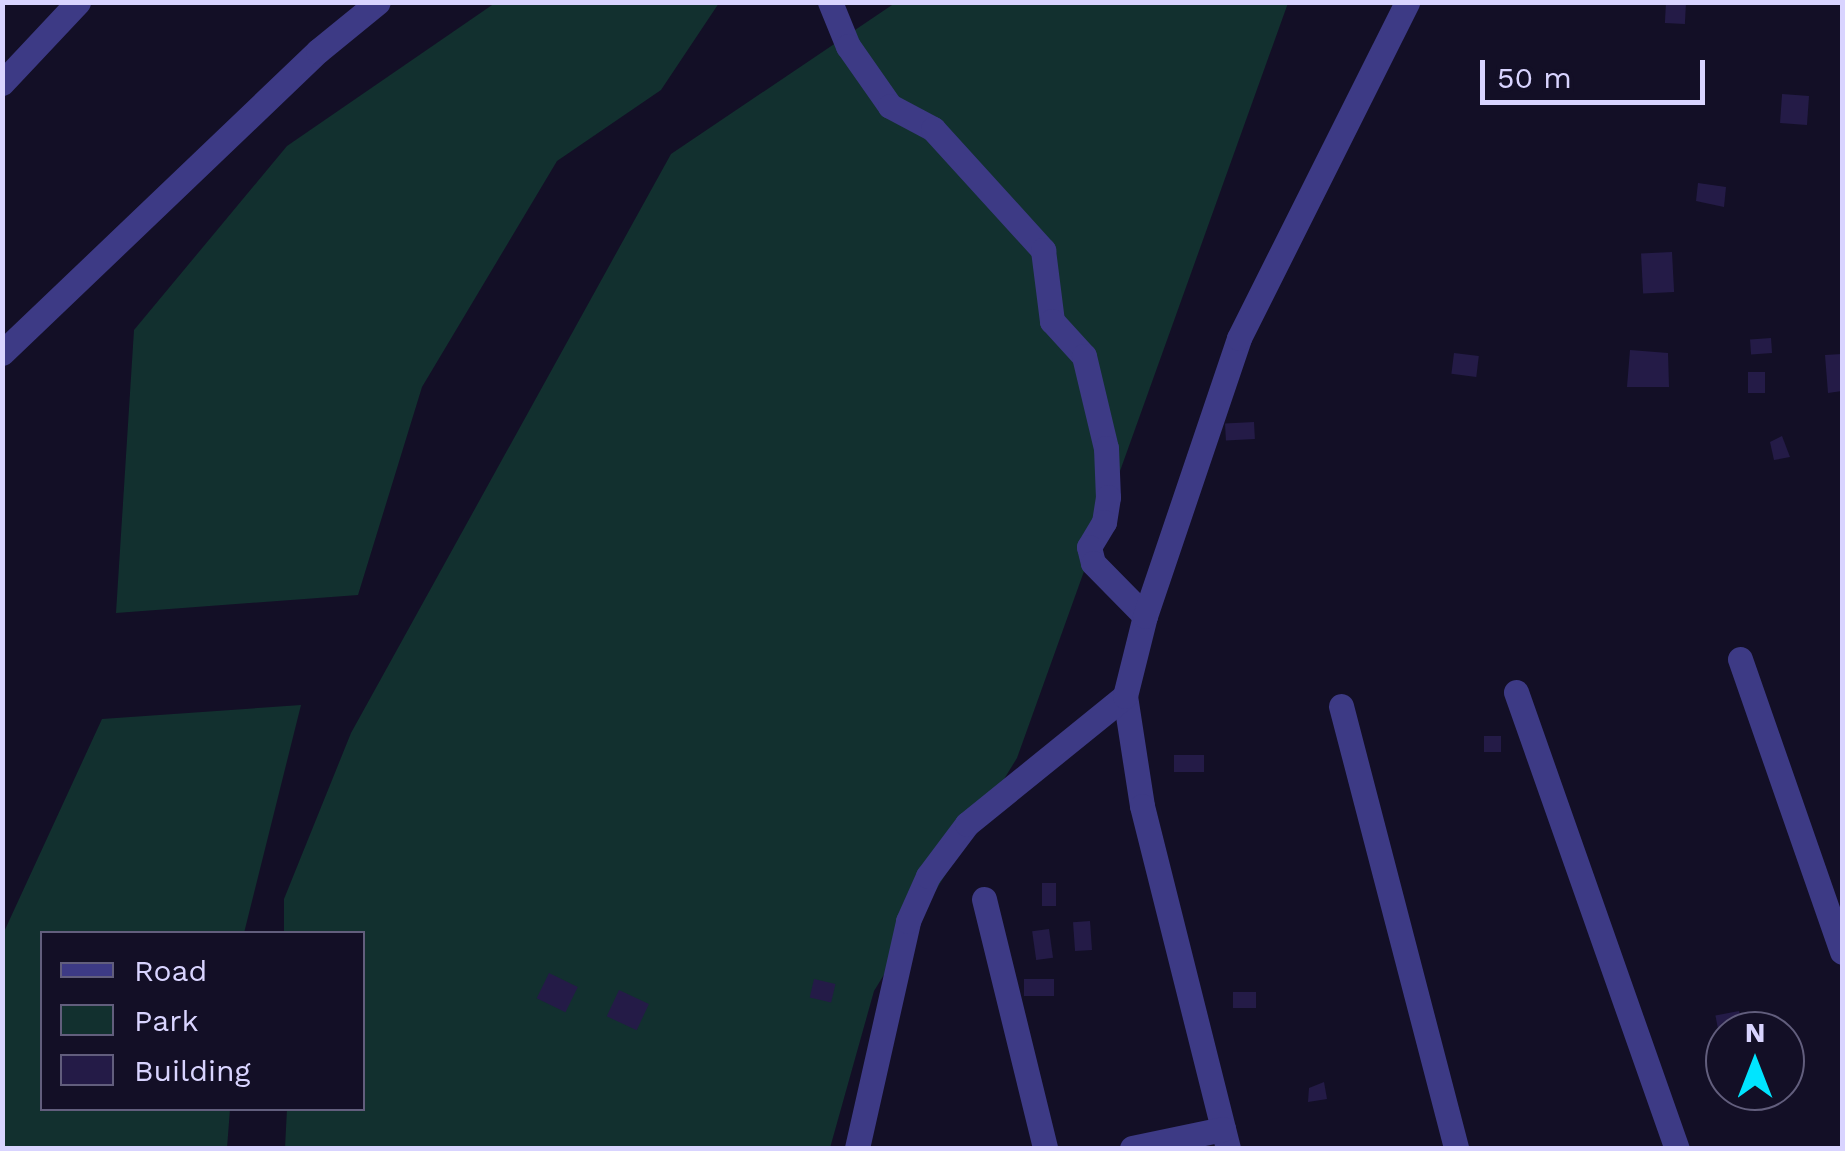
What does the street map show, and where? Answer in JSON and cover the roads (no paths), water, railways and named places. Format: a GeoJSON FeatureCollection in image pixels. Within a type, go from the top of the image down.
{"type":"FeatureCollection","features":[{"type":"Feature","properties":{"kind":"street"},"geometry":{"type":"LineString","coordinates":[[2,83],[78,2]]}},
{"type":"Feature","properties":{"kind":"street"},"geometry":{"type":"LineString","coordinates":[[2,353],[318,51],[378,2]]}},
{"type":"Feature","properties":{"kind":"street"},"geometry":{"type":"LineString","coordinates":[[830,2],[848,46],[890,106],[933,129],[1042,250],[1052,321],[1084,356],[1106,448],[1108,497],[1104,522],[1089,548],[1093,563],[1145,616]]}},
{"type":"Feature","properties":{"kind":"street"},"geometry":{"type":"LineString","coordinates":[[1132,1148],[1226,1139],[1142,806],[1126,696],[1145,616],[1239,338],[1407,2]]}},
{"type":"Feature","properties":{"kind":"street"},"geometry":{"type":"LineString","coordinates":[[1740,660],[1842,952]]}},
{"type":"Feature","properties":{"kind":"street"},"geometry":{"type":"LineString","coordinates":[[1516,692],[1677,1148]]}},
{"type":"Feature","properties":{"kind":"street"},"geometry":{"type":"LineString","coordinates":[[857,1148],[908,920],[928,876],[967,824],[1126,696]]}},
{"type":"Feature","properties":{"kind":"street"},"geometry":{"type":"LineString","coordinates":[[1341,706],[1456,1148]]}},
{"type":"Feature","properties":{"kind":"street"},"geometry":{"type":"LineString","coordinates":[[984,899],[1045,1148]]}}]}
